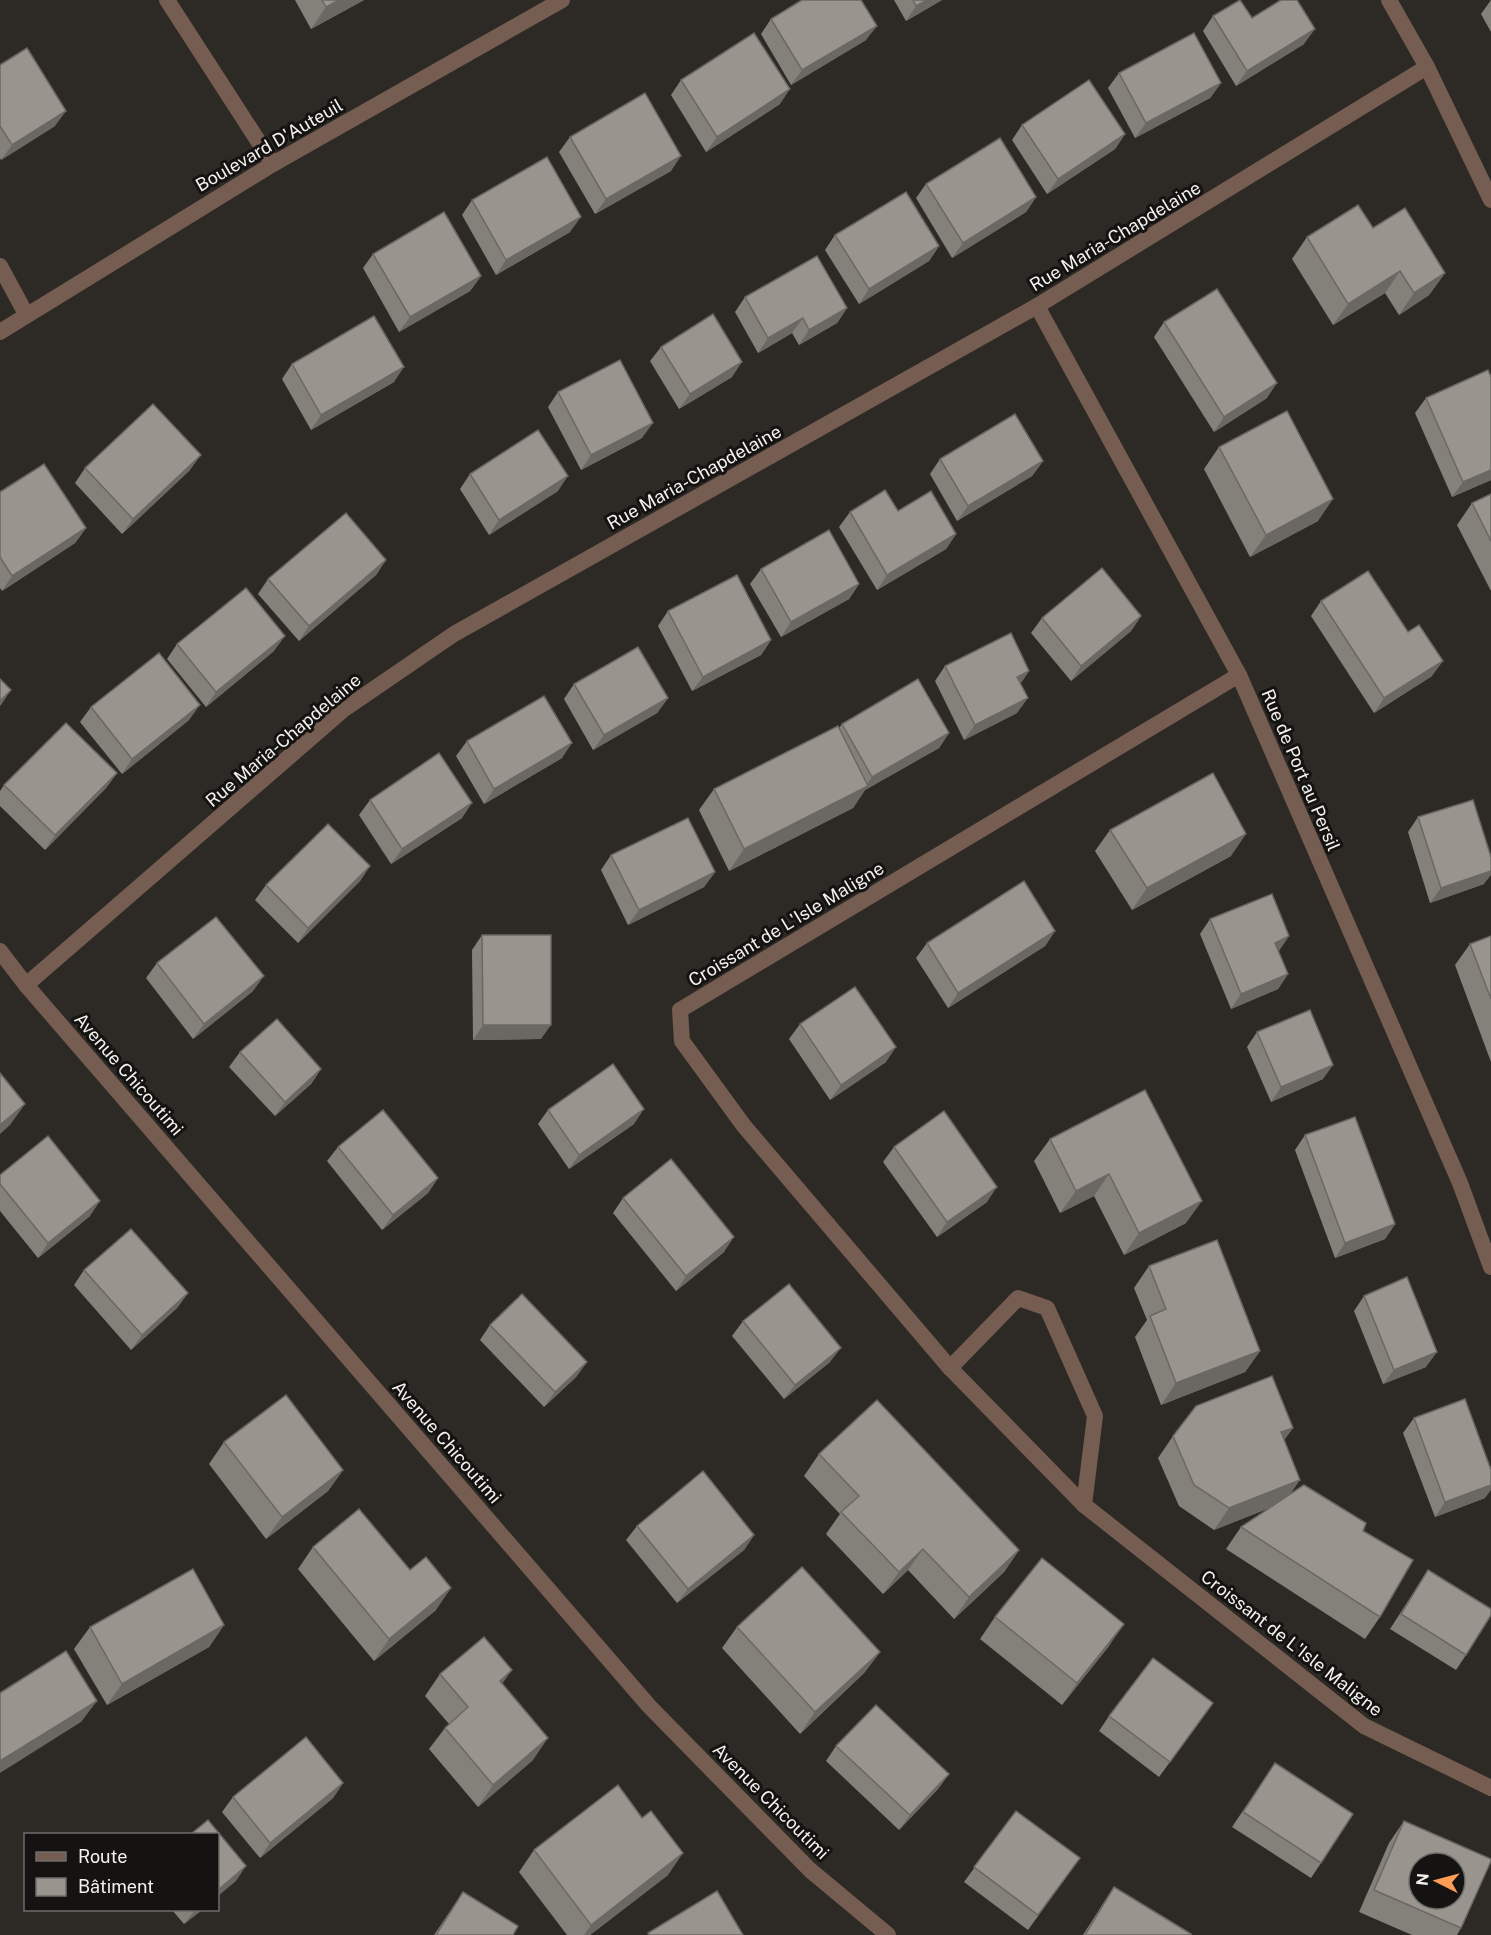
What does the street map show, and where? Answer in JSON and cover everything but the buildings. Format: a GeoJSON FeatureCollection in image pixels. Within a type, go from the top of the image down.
{"type":"FeatureCollection","features":[{"type":"Feature","properties":{"kind":"street"},"geometry":{"type":"LineString","coordinates":[[167,0],[273,164]]}},
{"type":"Feature","properties":{"kind":"street","name":"Boulevard D'Auteuil"},"geometry":{"type":"LineString","coordinates":[[0,332],[273,164],[562,0]]}},
{"type":"Feature","properties":{"kind":"street"},"geometry":{"type":"LineString","coordinates":[[1389,0],[1427,68],[1491,200]]}},
{"type":"Feature","properties":{"kind":"street","name":"Rue Maria-Chapdelaine"},"geometry":{"type":"LineString","coordinates":[[26,985],[343,710],[454,634],[1037,306],[1427,68]]}},
{"type":"Feature","properties":{"kind":"street"},"geometry":{"type":"LineString","coordinates":[[0,266],[26,314]]}},
{"type":"Feature","properties":{"kind":"street","name":"Rue de Port au Persil"},"geometry":{"type":"LineString","coordinates":[[1037,306],[1239,675],[1460,1183],[1491,1267]]}},
{"type":"Feature","properties":{"kind":"street","name":"Croissant de L'Isle Maligne"},"geometry":{"type":"LineString","coordinates":[[1239,675],[680,1010],[682,1041],[744,1126],[950,1368],[1084,1505],[1364,1726],[1491,1788]]}},
{"type":"Feature","properties":{"kind":"street","name":"Avenue Chicoutimi"},"geometry":{"type":"LineString","coordinates":[[0,951],[26,985],[649,1706],[810,1870],[888,1935]]}},
{"type":"Feature","properties":{"kind":"street"},"geometry":{"type":"LineString","coordinates":[[950,1368],[1018,1298],[1047,1308],[1095,1416],[1084,1505]]}}]}
